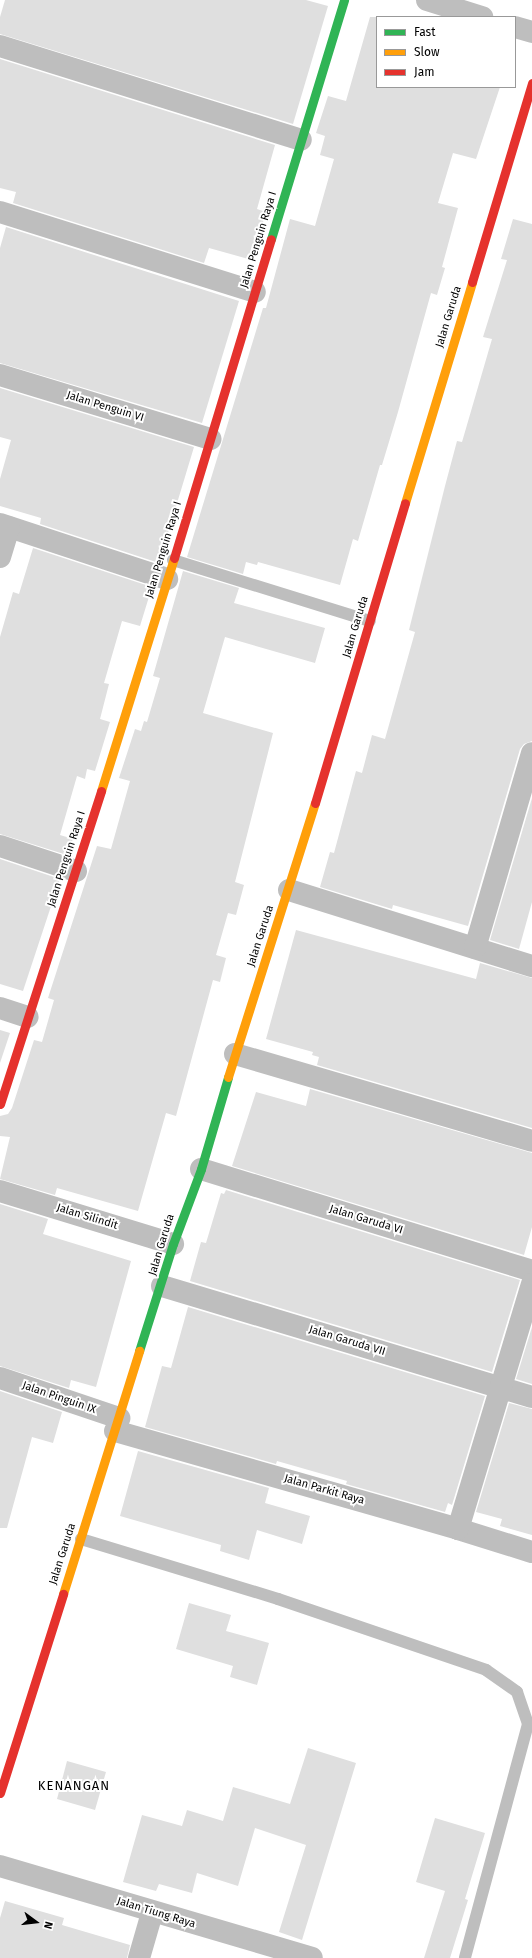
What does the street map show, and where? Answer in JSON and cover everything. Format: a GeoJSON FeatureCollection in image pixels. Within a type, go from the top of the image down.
{"type":"FeatureCollection","features":[{"type":"Feature","properties":{"kind":"street","name":"Jalan Penguin Raya I"},"geometry":{"type":"LineString","coordinates":[[0,1104],[76,871],[170,570],[344,0]]}},
{"type":"Feature","properties":{"kind":"street"},"geometry":{"type":"LineString","coordinates":[[427,0],[479,16]]}},
{"type":"Feature","properties":{"kind":"street"},"geometry":{"type":"LineString","coordinates":[[516,27],[532,32]]}},
{"type":"Feature","properties":{"kind":"street"},"geometry":{"type":"LineString","coordinates":[[0,46],[302,140]]}},
{"type":"Feature","properties":{"kind":"street","name":"Jalan Garuda"},"geometry":{"type":"LineString","coordinates":[[0,1793],[162,1286],[173,1244],[201,1169],[235,1054],[289,890],[532,83]]}},
{"type":"Feature","properties":{"kind":"street"},"geometry":{"type":"LineString","coordinates":[[0,212],[255,292]]}},
{"type":"Feature","properties":{"kind":"street","name":"Jalan Penguin VI"},"geometry":{"type":"LineString","coordinates":[[0,375],[210,439]]}},
{"type":"Feature","properties":{"kind":"street"},"geometry":{"type":"LineString","coordinates":[[0,557],[4,526],[170,570]]}},
{"type":"Feature","properties":{"kind":"street"},"geometry":{"type":"LineString","coordinates":[[474,948],[525,801],[532,753]]}},
{"type":"Feature","properties":{"kind":"street"},"geometry":{"type":"LineString","coordinates":[[0,846],[76,871]]}},
{"type":"Feature","properties":{"kind":"street"},"geometry":{"type":"LineString","coordinates":[[289,890],[532,966]]}},
{"type":"Feature","properties":{"kind":"street"},"geometry":{"type":"LineString","coordinates":[[0,1008],[28,1017]]}},
{"type":"Feature","properties":{"kind":"street"},"geometry":{"type":"LineString","coordinates":[[235,1054],[532,1141]]}},
{"type":"Feature","properties":{"kind":"street","name":"Jalan Garuda VI"},"geometry":{"type":"LineString","coordinates":[[201,1169],[532,1271]]}},
{"type":"Feature","properties":{"kind":"street","name":"Jalan Silindit"},"geometry":{"type":"LineString","coordinates":[[0,1191],[173,1244]]}},
{"type":"Feature","properties":{"kind":"street"},"geometry":{"type":"LineString","coordinates":[[458,1528],[532,1284]]}},
{"type":"Feature","properties":{"kind":"street","name":"Jalan Garuda VII"},"geometry":{"type":"LineString","coordinates":[[162,1286],[532,1397]]}},
{"type":"Feature","properties":{"kind":"street","name":"Jalan Pinguin IX"},"geometry":{"type":"LineString","coordinates":[[0,1378],[117,1424]]}},
{"type":"Feature","properties":{"kind":"street","name":"Jalan Parkit Raya"},"geometry":{"type":"LineString","coordinates":[[117,1424],[532,1552]]}},
{"type":"Feature","properties":{"kind":"street","name":"Jalan Tiung Raya"},"geometry":{"type":"LineString","coordinates":[[0,1866],[312,1958]]}},
{"type":"Feature","properties":{"kind":"street"},"geometry":{"type":"LineString","coordinates":[[139,1958],[152,1912]]}},
{"type":"Feature","properties":{"kind":"lane"},"geometry":{"type":"LineString","coordinates":[[170,570],[370,621]]}},
{"type":"Feature","properties":{"kind":"lane"},"geometry":{"type":"LineString","coordinates":[[80,1539],[278,1599],[486,1670],[517,1692],[528,1724],[465,1958]]}},
{"type":"Feature","properties":{"kind":"building"},"geometry":{"type":"Polygon","coordinates":[[[5,0],[306,0],[328,6],[293,124],[0,34],[0,17],[5,0]]]}},
{"type":"Feature","properties":{"kind":"building"},"geometry":{"type":"Polygon","coordinates":[[[370,17],[376,17],[376,88],[500,88],[476,159],[453,153],[438,203],[458,208],[442,267],[445,268],[437,295],[431,293],[382,465],[380,465],[358,541],[353,539],[340,585],[258,562],[257,565],[246,562],[243,574],[187,557],[263,308],[266,308],[290,219],[315,226],[334,159],[320,155],[325,136],[316,133],[328,96],[346,101],[370,17]]]}},
{"type":"Feature","properties":{"kind":"building"},"geometry":{"type":"Polygon","coordinates":[[[0,59],[275,145],[257,209],[266,212],[252,260],[209,248],[204,263],[13,203],[16,192],[0,188],[0,59]]]}},
{"type":"Feature","properties":{"kind":"building"},"geometry":{"type":"Polygon","coordinates":[[[513,219],[532,224],[532,741],[524,744],[520,749],[468,926],[393,905],[392,909],[320,887],[330,852],[334,853],[356,771],[362,773],[372,735],[385,739],[415,632],[409,630],[457,441],[462,442],[492,339],[483,337],[507,260],[501,259],[513,219]]]}},
{"type":"Feature","properties":{"kind":"building"},"geometry":{"type":"Polygon","coordinates":[[[6,227],[239,301],[202,423],[0,363],[0,248],[6,227]]]}},
{"type":"Feature","properties":{"kind":"building"},"geometry":{"type":"Polygon","coordinates":[[[0,388],[194,447],[159,563],[40,524],[41,518],[0,506],[0,479],[11,440],[0,437],[0,388]]]}},
{"type":"Feature","properties":{"kind":"building"},"geometry":{"type":"Polygon","coordinates":[[[33,548],[152,587],[140,626],[122,621],[104,683],[109,684],[100,719],[110,722],[95,771],[87,769],[85,779],[77,776],[60,835],[73,839],[67,855],[0,834],[0,637],[13,592],[19,594],[33,548]]]}},
{"type":"Feature","properties":{"kind":"building"},"geometry":{"type":"Polygon","coordinates":[[[183,571],[239,588],[234,603],[325,628],[315,663],[225,637],[203,713],[273,733],[235,882],[244,885],[236,915],[228,913],[216,955],[226,958],[220,982],[213,980],[176,1116],[166,1113],[138,1211],[57,1188],[55,1195],[0,1179],[10,1137],[0,1136],[0,1116],[8,1114],[12,1108],[34,1040],[42,1042],[54,1000],[48,998],[97,846],[111,849],[130,781],[119,778],[135,729],[141,731],[144,721],[147,722],[160,678],[153,676],[183,571]]]}},
{"type":"Feature","properties":{"kind":"building"},"geometry":{"type":"Polygon","coordinates":[[[532,798],[532,902],[519,949],[490,940],[532,798]]]}},
{"type":"Feature","properties":{"kind":"building"},"geometry":{"type":"Polygon","coordinates":[[[0,859],[60,879],[23,991],[0,984],[0,859]]]}},
{"type":"Feature","properties":{"kind":"building"},"geometry":{"type":"Polygon","coordinates":[[[296,930],[476,979],[480,963],[532,978],[532,1128],[317,1065],[319,1057],[312,1055],[313,1052],[266,1039],[296,930]]]}},
{"type":"Feature","properties":{"kind":"building"},"geometry":{"type":"Polygon","coordinates":[[[0,1030],[10,1033],[0,1063],[0,1030]]]}},
{"type":"Feature","properties":{"kind":"building"},"geometry":{"type":"Polygon","coordinates":[[[310,1089],[532,1153],[532,1227],[524,1255],[232,1166],[256,1092],[306,1106],[310,1089]]]}},
{"type":"Feature","properties":{"kind":"building"},"geometry":{"type":"Polygon","coordinates":[[[226,1190],[520,1280],[492,1372],[190,1281],[201,1242],[206,1243],[221,1193],[224,1194],[226,1190]]]}},
{"type":"Feature","properties":{"kind":"building"},"geometry":{"type":"Polygon","coordinates":[[[0,1204],[48,1219],[43,1234],[131,1261],[96,1387],[71,1380],[69,1388],[0,1366],[0,1204]]]}},
{"type":"Feature","properties":{"kind":"building"},"geometry":{"type":"Polygon","coordinates":[[[188,1307],[485,1396],[452,1505],[448,1503],[445,1512],[346,1484],[347,1481],[277,1461],[276,1464],[145,1427],[162,1366],[171,1368],[188,1307]]]}},
{"type":"Feature","properties":{"kind":"building"},"geometry":{"type":"Polygon","coordinates":[[[532,1327],[532,1384],[516,1379],[532,1327]]]}},
{"type":"Feature","properties":{"kind":"building"},"geometry":{"type":"Polygon","coordinates":[[[0,1391],[62,1412],[53,1443],[32,1437],[7,1528],[0,1528],[0,1391]]]}},
{"type":"Feature","properties":{"kind":"building"},"geometry":{"type":"Polygon","coordinates":[[[509,1403],[532,1409],[532,1535],[500,1526],[502,1519],[476,1512],[509,1403]]]}},
{"type":"Feature","properties":{"kind":"building"},"geometry":{"type":"Polygon","coordinates":[[[138,1451],[269,1488],[265,1503],[310,1516],[302,1544],[257,1530],[249,1560],[220,1551],[221,1545],[120,1516],[138,1451]]]}},
{"type":"Feature","properties":{"kind":"building"},"geometry":{"type":"Polygon","coordinates":[[[189,1603],[231,1615],[226,1631],[269,1643],[257,1685],[230,1677],[233,1666],[176,1649],[189,1603]]]}},
{"type":"Feature","properties":{"kind":"building"},"geometry":{"type":"Polygon","coordinates":[[[308,1748],[356,1763],[302,1940],[279,1932],[306,1845],[255,1828],[238,1886],[197,1873],[192,1893],[159,1884],[156,1891],[123,1882],[142,1815],[182,1826],[187,1810],[223,1821],[233,1787],[290,1804],[308,1748]]]}},
{"type":"Feature","properties":{"kind":"building"},"geometry":{"type":"Polygon","coordinates":[[[67,1761],[106,1772],[95,1810],[57,1799],[67,1761]]]}},
{"type":"Feature","properties":{"kind":"building"},"geometry":{"type":"Polygon","coordinates":[[[435,1818],[485,1833],[465,1899],[468,1900],[450,1958],[424,1958],[445,1891],[416,1882],[435,1818]]]}},
{"type":"Feature","properties":{"kind":"building"},"geometry":{"type":"Polygon","coordinates":[[[5,1901],[64,1918],[62,1925],[130,1945],[127,1958],[0,1958],[0,1918],[5,1901]]]}},
{"type":"Feature","properties":{"kind":"traffic: fast"},"geometry":{"type":"LineString","coordinates":[[271,239],[344,0]]}},
{"type":"Feature","properties":{"kind":"traffic: fast"},"geometry":{"type":"LineString","coordinates":[[139,1351],[173,1244],[201,1169],[228,1077]]}},
{"type":"Feature","properties":{"kind":"traffic: slow"},"geometry":{"type":"LineString","coordinates":[[405,503],[472,282]]}},
{"type":"Feature","properties":{"kind":"traffic: slow"},"geometry":{"type":"LineString","coordinates":[[101,791],[174,558]]}},
{"type":"Feature","properties":{"kind":"traffic: slow"},"geometry":{"type":"LineString","coordinates":[[228,1077],[315,803]]}},
{"type":"Feature","properties":{"kind":"traffic: slow"},"geometry":{"type":"LineString","coordinates":[[63,1594],[139,1351]]}},
{"type":"Feature","properties":{"kind":"traffic: jam"},"geometry":{"type":"LineString","coordinates":[[472,282],[532,83]]}},
{"type":"Feature","properties":{"kind":"traffic: jam"},"geometry":{"type":"LineString","coordinates":[[174,558],[271,239]]}},
{"type":"Feature","properties":{"kind":"traffic: jam"},"geometry":{"type":"LineString","coordinates":[[315,803],[405,503]]}},
{"type":"Feature","properties":{"kind":"traffic: jam"},"geometry":{"type":"LineString","coordinates":[[0,1104],[101,791]]}},
{"type":"Feature","properties":{"kind":"traffic: jam"},"geometry":{"type":"LineString","coordinates":[[0,1793],[63,1594]]}},
{"type":"Feature","properties":{"kind":"district","name":"KENANGAN"},"geometry":{"type":"Point","coordinates":[74,1786]}}]}
